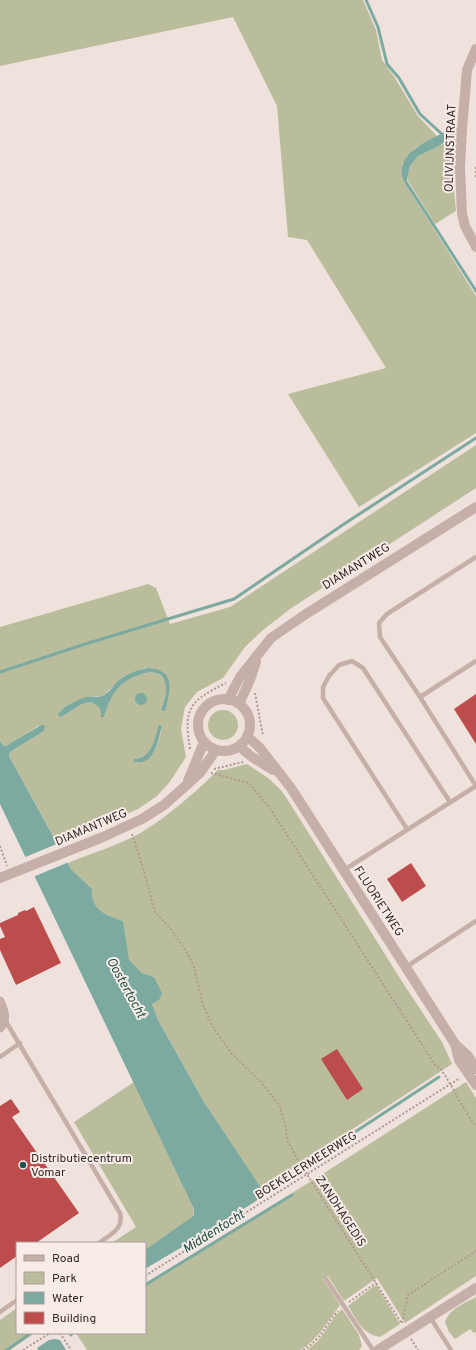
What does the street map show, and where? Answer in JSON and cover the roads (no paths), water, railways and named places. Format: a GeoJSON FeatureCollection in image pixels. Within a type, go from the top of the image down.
{"type":"FeatureCollection","features":[{"type":"Feature","properties":{"kind":"street","name":"OLIVIJNSTRAAT"},"geometry":{"type":"LineString","coordinates":[[476,49],[467,70],[460,168],[462,214],[465,226],[476,247]]}},
{"type":"Feature","properties":{"kind":"street","name":"DIAMANTWEG"},"geometry":{"type":"LineString","coordinates":[[228,700],[240,677],[271,638],[476,507]]}},
{"type":"Feature","properties":{"kind":"street","name":"DIAMANTWEG"},"geometry":{"type":"LineString","coordinates":[[239,704],[250,680],[258,656]]}},
{"type":"Feature","properties":{"kind":"street"},"geometry":{"type":"LineString","coordinates":[[220,700],[228,700],[239,704],[247,713],[249,719],[249,731],[247,736],[239,746],[230,750],[221,751],[210,747],[204,742],[198,728],[198,720],[201,712],[206,706],[220,700]]}},
{"type":"Feature","properties":{"kind":"street","name":"FLUORIETWEG"},"geometry":{"type":"LineString","coordinates":[[247,736],[260,748],[291,788],[455,1044],[459,1060],[472,1071],[476,1085]]}},
{"type":"Feature","properties":{"kind":"street","name":"DIAMANTWEG"},"geometry":{"type":"LineString","coordinates":[[185,786],[204,742]]}},
{"type":"Feature","properties":{"kind":"street","name":"FLUORIETWEG"},"geometry":{"type":"LineString","coordinates":[[239,746],[252,757],[280,774]]}},
{"type":"Feature","properties":{"kind":"street","name":"DIAMANTWEG"},"geometry":{"type":"LineString","coordinates":[[0,878],[129,826],[154,812],[168,802],[200,773],[216,750]]}},
{"type":"Feature","properties":{"kind":"street"},"geometry":{"type":"LineString","coordinates":[[0,1001],[5,1013],[5,1020],[3,1026],[0,1028]]}},
{"type":"Feature","properties":{"kind":"street"},"geometry":{"type":"LineString","coordinates":[[378,1350],[404,1328],[430,1317],[476,1288]]}},
{"type":"Feature","properties":{"kind":"lane"},"geometry":{"type":"LineString","coordinates":[[344,870],[476,786],[380,637],[379,623],[387,614],[476,557]]}},
{"type":"Feature","properties":{"kind":"lane"},"geometry":{"type":"LineString","coordinates":[[407,829],[323,698],[323,687],[329,676],[340,666],[352,661],[363,668],[450,802]]}},
{"type":"Feature","properties":{"kind":"lane"},"geometry":{"type":"LineString","coordinates":[[420,697],[476,661]]}},
{"type":"Feature","properties":{"kind":"lane"},"geometry":{"type":"LineString","coordinates":[[406,967],[476,921]]}},
{"type":"Feature","properties":{"kind":"lane"},"geometry":{"type":"LineString","coordinates":[[5,1020],[120,1213],[122,1219],[118,1228],[101,1242]]}},
{"type":"Feature","properties":{"kind":"lane"},"geometry":{"type":"LineString","coordinates":[[0,1057],[20,1043]]}},
{"type":"Feature","properties":{"kind":"lane"},"geometry":{"type":"LineString","coordinates":[[326,1279],[372,1350]]}},
{"type":"Feature","properties":{"kind":"lane"},"geometry":{"type":"LineString","coordinates":[[0,1312],[16,1301]]}},
{"type":"Feature","properties":{"kind":"lane"},"geometry":{"type":"LineString","coordinates":[[430,1317],[451,1350]]}},
{"type":"Feature","properties":{"kind":"water"},"geometry":{"type":"Polygon","coordinates":[[[445,132],[449,139],[439,146],[418,156],[410,166],[407,179],[404,182],[402,172],[403,164],[407,157],[413,150],[445,132]]]}},
{"type":"Feature","properties":{"kind":"water"},"geometry":{"type":"Polygon","coordinates":[[[148,668],[157,669],[164,673],[167,677],[169,683],[169,697],[165,711],[161,710],[166,692],[164,678],[153,672],[138,675],[119,687],[106,709],[104,717],[101,717],[100,708],[91,703],[82,704],[61,717],[58,715],[62,709],[74,702],[86,697],[102,696],[126,675],[148,668]]]}},
{"type":"Feature","properties":{"kind":"water"},"geometry":{"type":"Polygon","coordinates":[[[141,693],[145,695],[147,699],[145,703],[141,705],[137,703],[135,699],[137,695],[141,693]]]}},
{"type":"Feature","properties":{"kind":"water","name":"Oostertocht"},"geometry":{"type":"Polygon","coordinates":[[[41,725],[45,726],[44,731],[10,752],[9,756],[71,869],[92,889],[92,896],[97,907],[105,914],[123,921],[129,960],[142,973],[154,977],[162,993],[159,1000],[152,1004],[158,1020],[204,1102],[261,1188],[285,1174],[288,1179],[235,1214],[146,1268],[146,1249],[192,1217],[194,1214],[194,1209],[0,804],[0,741],[4,746],[41,725]]]}},
{"type":"Feature","properties":{"kind":"water"},"geometry":{"type":"Polygon","coordinates":[[[159,725],[162,726],[159,739],[151,756],[147,760],[134,762],[134,759],[145,755],[152,747],[159,725]]]}},
{"type":"Feature","properties":{"kind":"water"},"geometry":{"type":"Polygon","coordinates":[[[49,1340],[60,1340],[66,1350],[38,1350],[37,1348],[49,1340]]]}},
{"type":"Feature","properties":{"kind":"waterway"},"geometry":{"type":"LineString","coordinates":[[366,0],[378,27],[387,64],[399,78],[420,114],[444,136]]}},
{"type":"Feature","properties":{"kind":"waterway"},"geometry":{"type":"LineString","coordinates":[[405,177],[406,182],[476,291]]}},
{"type":"Feature","properties":{"kind":"waterway"},"geometry":{"type":"LineString","coordinates":[[0,672],[82,645],[234,599],[344,524],[476,438]]}},
{"type":"Feature","properties":{"kind":"waterway","name":"Middentocht"},"geometry":{"type":"LineString","coordinates":[[309,1162],[439,1077]]}},
{"type":"Feature","properties":{"kind":"waterway","name":"Middentocht"},"geometry":{"type":"LineString","coordinates":[[146,1284],[292,1195]]}},
{"type":"Feature","properties":{"kind":"waterway","name":"Middentocht"},"geometry":{"type":"LineString","coordinates":[[7,1350],[30,1334]]}},
{"type":"Feature","properties":{"kind":"place","name":"Distributiecentrum Vomar"},"geometry":{"type":"Point","coordinates":[23,1165]}}]}
